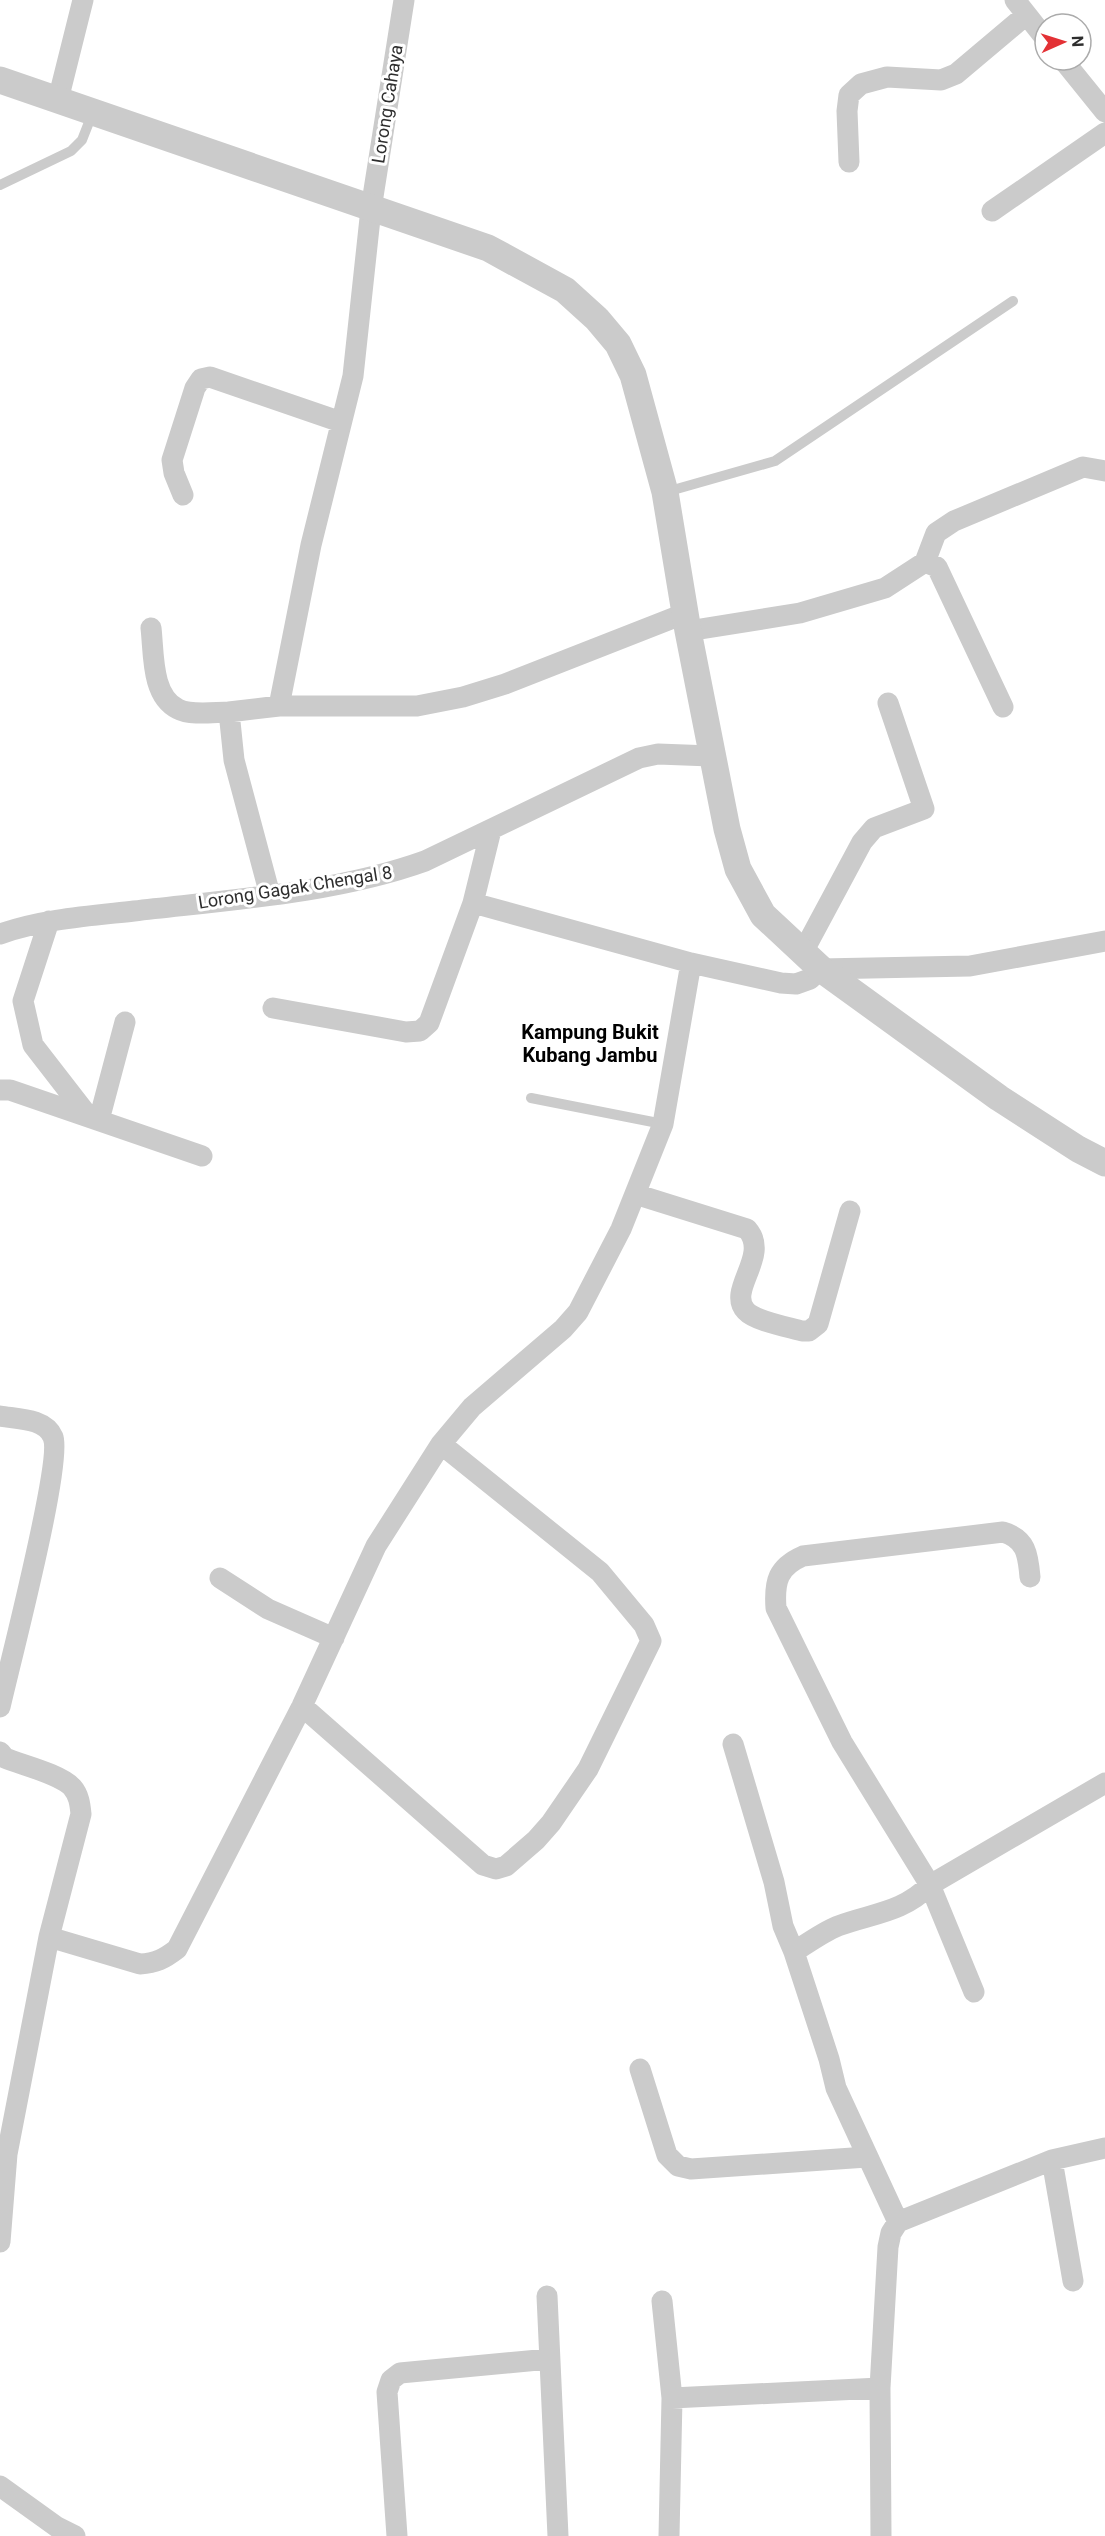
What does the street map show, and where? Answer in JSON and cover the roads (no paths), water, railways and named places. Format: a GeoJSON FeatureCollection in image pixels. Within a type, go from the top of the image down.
{"type":"FeatureCollection","features":[{"type":"Feature","properties":{"kind":"street"},"geometry":{"type":"LineString","coordinates":[[58,100],[83,0]]}},
{"type":"Feature","properties":{"kind":"street","name":"Lorong Cahaya"},"geometry":{"type":"LineString","coordinates":[[279,706],[311,545],[342,422],[358,345],[371,209],[404,0]]}},
{"type":"Feature","properties":{"kind":"street"},"geometry":{"type":"LineString","coordinates":[[849,162],[847,111],[849,95],[861,84],[887,77],[941,80],[956,74],[1020,7],[1033,23]]}},
{"type":"Feature","properties":{"kind":"street"},"geometry":{"type":"LineString","coordinates":[[1073,72],[1105,112]]}},
{"type":"Feature","properties":{"kind":"street"},"geometry":{"type":"LineString","coordinates":[[0,80],[488,248],[566,290],[597,318],[618,344],[633,375],[665,492],[711,756],[727,829],[738,868],[763,915],[812,961],[999,1098],[1078,1149],[1105,1163]]}},
{"type":"Feature","properties":{"kind":"street"},"geometry":{"type":"LineString","coordinates":[[992,210],[1105,133]]}},
{"type":"Feature","properties":{"kind":"street"},"geometry":{"type":"LineString","coordinates":[[183,495],[174,473],[172,460],[195,388],[201,379],[210,377],[342,422]]}},
{"type":"Feature","properties":{"kind":"street"},"geometry":{"type":"LineString","coordinates":[[151,628],[159,687],[166,699],[178,709],[189,712],[229,712],[279,706],[417,706],[463,697],[505,684],[687,622],[800,613],[885,588],[925,562],[936,533],[954,521],[1083,467],[1105,471]]}},
{"type":"Feature","properties":{"kind":"street"},"geometry":{"type":"LineString","coordinates":[[925,562],[937,567],[1003,707]]}},
{"type":"Feature","properties":{"kind":"street"},"geometry":{"type":"LineString","coordinates":[[473,903],[691,963],[781,983],[796,984],[810,979],[812,961],[862,842],[874,828],[924,809],[888,703]]}},
{"type":"Feature","properties":{"kind":"street"},"geometry":{"type":"LineString","coordinates":[[229,712],[234,760],[270,895]]}},
{"type":"Feature","properties":{"kind":"street","name":"Lorong Gagak Chengal 8"},"geometry":{"type":"LineString","coordinates":[[0,934],[49,921],[270,895],[394,872],[425,861],[639,758],[658,754],[711,756]]}},
{"type":"Feature","properties":{"kind":"street"},"geometry":{"type":"LineString","coordinates":[[273,1008],[406,1032],[420,1031],[429,1023],[473,903],[491,830]]}},
{"type":"Feature","properties":{"kind":"street"},"geometry":{"type":"LineString","coordinates":[[49,921],[23,1001],[33,1044],[94,1118]]}},
{"type":"Feature","properties":{"kind":"street"},"geometry":{"type":"LineString","coordinates":[[812,961],[970,966],[1105,941]]}},
{"type":"Feature","properties":{"kind":"street"},"geometry":{"type":"LineString","coordinates":[[49,1937],[140,1964],[164,1960],[177,1949],[302,1706],[376,1546],[441,1444],[472,1407],[563,1329],[578,1312],[621,1229],[663,1124],[691,963]]}},
{"type":"Feature","properties":{"kind":"street"},"geometry":{"type":"LineString","coordinates":[[94,1118],[124,1022]]}},
{"type":"Feature","properties":{"kind":"street"},"geometry":{"type":"LineString","coordinates":[[0,1090],[10,1090],[202,1156]]}},
{"type":"Feature","properties":{"kind":"street"},"geometry":{"type":"LineString","coordinates":[[635,1194],[747,1229],[754,1237],[756,1247],[741,1294],[741,1304],[746,1312],[756,1317],[802,1331],[809,1331],[818,1324],[850,1211]]}},
{"type":"Feature","properties":{"kind":"street"},"geometry":{"type":"LineString","coordinates":[[0,1416],[43,1424],[53,1436],[56,1452],[0,1707]]}},
{"type":"Feature","properties":{"kind":"street"},"geometry":{"type":"LineString","coordinates":[[302,1706],[483,1865],[496,1869],[506,1866],[536,1840],[588,1769],[651,1641],[644,1625],[600,1572],[441,1444]]}},
{"type":"Feature","properties":{"kind":"street"},"geometry":{"type":"LineString","coordinates":[[974,1992],[930,1885],[842,1742],[777,1608],[775,1592],[779,1575],[790,1562],[803,1556],[1003,1532],[1014,1536],[1028,1553],[1029,1577]]}},
{"type":"Feature","properties":{"kind":"street"},"geometry":{"type":"LineString","coordinates":[[220,1578],[268,1609],[333,1638]]}},
{"type":"Feature","properties":{"kind":"street"},"geometry":{"type":"LineString","coordinates":[[733,1744],[774,1882],[783,1926],[794,1952],[836,2088],[898,2222]]}},
{"type":"Feature","properties":{"kind":"street"},"geometry":{"type":"LineString","coordinates":[[0,1752],[5,1758],[61,1779],[71,1786],[79,1799],[81,1814],[49,1937],[7,2154],[0,2242]]}},
{"type":"Feature","properties":{"kind":"street"},"geometry":{"type":"LineString","coordinates":[[794,1952],[839,1926],[896,1910],[913,1900],[930,1885],[1105,1784]]}},
{"type":"Feature","properties":{"kind":"street"},"geometry":{"type":"LineString","coordinates":[[640,2068],[667,2155],[678,2166],[691,2169],[867,2157]]}},
{"type":"Feature","properties":{"kind":"street"},"geometry":{"type":"LineString","coordinates":[[881,2536],[880,2388],[888,2247],[891,2233],[898,2222],[1052,2160],[1105,2148]]}},
{"type":"Feature","properties":{"kind":"street"},"geometry":{"type":"LineString","coordinates":[[1052,2160],[1073,2281]]}},
{"type":"Feature","properties":{"kind":"street"},"geometry":{"type":"LineString","coordinates":[[547,2296],[558,2536]]}},
{"type":"Feature","properties":{"kind":"street"},"geometry":{"type":"LineString","coordinates":[[662,2301],[672,2398],[669,2536]]}},
{"type":"Feature","properties":{"kind":"street"},"geometry":{"type":"LineString","coordinates":[[397,2536],[387,2392],[391,2380],[400,2373],[549,2359]]}},
{"type":"Feature","properties":{"kind":"street"},"geometry":{"type":"LineString","coordinates":[[672,2398],[880,2388]]}},
{"type":"Feature","properties":{"kind":"street"},"geometry":{"type":"LineString","coordinates":[[0,2486],[57,2528],[75,2536]]}},
{"type":"Feature","properties":{"kind":"lane"},"geometry":{"type":"LineString","coordinates":[[0,185],[71,151],[82,140],[93,112]]}},
{"type":"Feature","properties":{"kind":"lane"},"geometry":{"type":"LineString","coordinates":[[665,492],[775,461],[1013,301]]}},
{"type":"Feature","properties":{"kind":"lane"},"geometry":{"type":"LineString","coordinates":[[531,1098],[663,1124]]}},
{"type":"Feature","properties":{"kind":"district","name":"Kampung Bukit Kubang Jambu"},"geometry":{"type":"Point","coordinates":[590,1044]}}]}
